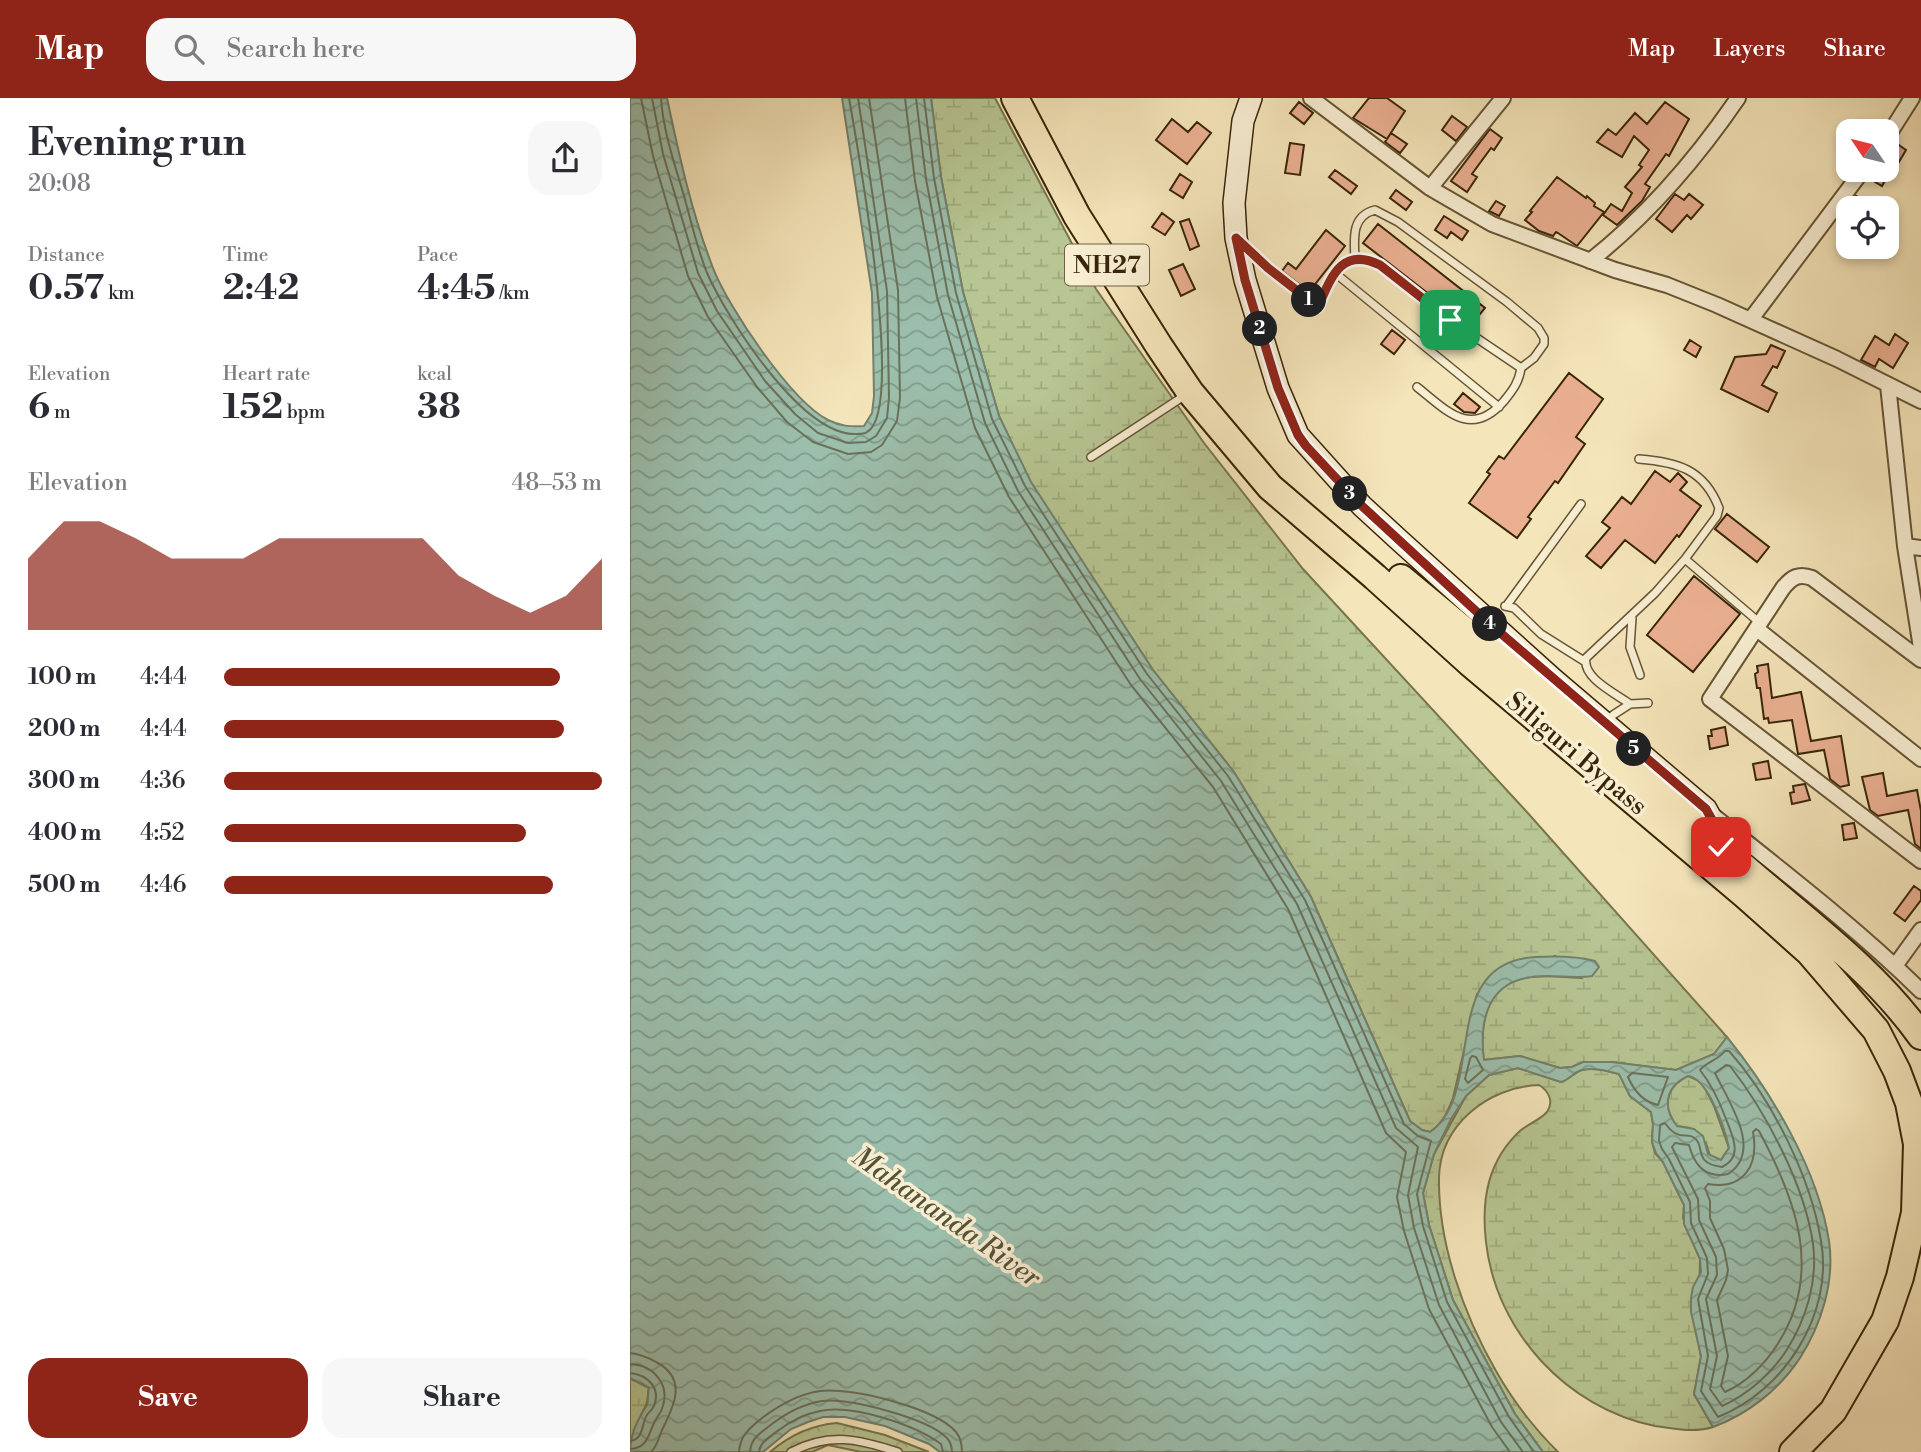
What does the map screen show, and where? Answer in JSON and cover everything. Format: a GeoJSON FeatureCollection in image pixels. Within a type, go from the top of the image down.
{"type":"FeatureCollection","features":[{"type":"Feature","properties":{"kind":"highway","name":"Siliguri Bypass"},"geometry":{"type":"LineString","coordinates":[[1015,98],[1077,216],[1190,391],[1270,487],[1470,663],[1809,952],[1876,1030],[1897,1070],[1909,1103],[1917,1144],[1915,1213],[1900,1277],[1885,1321],[1833,1411],[1793,1452]]}},
{"type":"Feature","properties":{"kind":"highway"},"geometry":{"type":"LineString","coordinates":[[1216,421],[1308,510],[1394,572],[1844,952],[1905,1014],[1921,1036]]}},
{"type":"Feature","properties":{"kind":"main road"},"geometry":{"type":"LineString","coordinates":[[1251,98],[1243,121],[1234,203],[1236,238],[1245,280],[1278,388],[1298,435],[1362,506],[1490,624],[1706,809],[1721,836],[1721,847]]}},
{"type":"Feature","properties":{"kind":"street"},"geometry":{"type":"LineString","coordinates":[[1311,98],[1430,188],[1492,224],[1590,261],[1667,285],[1751,319],[1921,401]]}},
{"type":"Feature","properties":{"kind":"street"},"geometry":{"type":"LineString","coordinates":[[1430,188],[1503,98]]}},
{"type":"Feature","properties":{"kind":"street"},"geometry":{"type":"LineString","coordinates":[[1590,261],[1619,238],[1676,178],[1715,132],[1738,98]]}},
{"type":"Feature","properties":{"kind":"street"},"geometry":{"type":"LineString","coordinates":[[1899,119],[1912,98]]}},
{"type":"Feature","properties":{"kind":"street"},"geometry":{"type":"LineString","coordinates":[[1751,319],[1854,182]]}},
{"type":"Feature","properties":{"kind":"street"},"geometry":{"type":"LineString","coordinates":[[1888,385],[1905,547],[1921,648]]}},
{"type":"Feature","properties":{"kind":"street"},"geometry":{"type":"LineString","coordinates":[[1905,547],[1921,548]]}},
{"type":"Feature","properties":{"kind":"street"},"geometry":{"type":"LineString","coordinates":[[1921,660],[1812,578],[1796,576],[1788,582],[1710,699],[1921,861]]}},
{"type":"Feature","properties":{"kind":"street"},"geometry":{"type":"LineString","coordinates":[[1758,626],[1921,759]]}},
{"type":"Feature","properties":{"kind":"street"},"geometry":{"type":"LineString","coordinates":[[1706,809],[1921,990]]}},
{"type":"Feature","properties":{"kind":"street"},"geometry":{"type":"LineString","coordinates":[[1895,966],[1921,930]]}},
{"type":"Feature","properties":{"kind":"lane"},"geometry":{"type":"LineString","coordinates":[[1355,259],[1355,231],[1360,218],[1375,210],[1398,222],[1538,328],[1544,338],[1544,344],[1534,358],[1521,368],[1517,385],[1499,407],[1484,417],[1466,420],[1447,412],[1417,387]]}},
{"type":"Feature","properties":{"kind":"lane"},"geometry":{"type":"LineString","coordinates":[[1236,238],[1268,268],[1318,307],[1335,273],[1348,260],[1367,259],[1380,265],[1450,320],[1521,368]]}},
{"type":"Feature","properties":{"kind":"lane"},"geometry":{"type":"LineString","coordinates":[[1335,273],[1499,407]]}},
{"type":"Feature","properties":{"kind":"lane"},"geometry":{"type":"LineString","coordinates":[[1091,457],[1190,391]]}},
{"type":"Feature","properties":{"kind":"lane"},"geometry":{"type":"LineString","coordinates":[[1584,661],[1632,617],[1685,559],[1717,516],[1718,505],[1706,486],[1688,470],[1668,461],[1639,458]]}},
{"type":"Feature","properties":{"kind":"lane"},"geometry":{"type":"LineString","coordinates":[[1581,505],[1506,606],[1541,634],[1584,661],[1590,674],[1630,704]]}},
{"type":"Feature","properties":{"kind":"lane"},"geometry":{"type":"LineString","coordinates":[[1685,559],[1758,626]]}},
{"type":"Feature","properties":{"kind":"lane"},"geometry":{"type":"LineString","coordinates":[[1632,617],[1630,647],[1640,675]]}},
{"type":"Feature","properties":{"kind":"lane"},"geometry":{"type":"LineString","coordinates":[[1613,715],[1630,704],[1647,703]]}},
{"type":"Feature","properties":{"kind":"lane"},"geometry":{"type":"LineString","coordinates":[[791,1452],[808,1444],[838,1438],[871,1443],[898,1452]]}},
{"type":"Feature","properties":{"kind":"green space"},"geometry":{"type":"Polygon","coordinates":[[[931,98],[995,98],[1096,289],[1204,443],[1303,569],[1526,811],[1727,1037],[1714,1054],[1676,1070],[1611,1062],[1583,1062],[1560,1068],[1520,1056],[1483,1060],[1485,1018],[1495,995],[1504,987],[1516,980],[1531,977],[1581,978],[1555,956],[1477,994],[1453,1098],[1447,1113],[1430,1132],[1422,1130],[1410,1121],[1311,897],[1234,772],[1153,670],[1030,482],[999,416],[963,292],[941,177],[931,98]]]}},
{"type":"Feature","properties":{"kind":"green space"},"geometry":{"type":"Polygon","coordinates":[[[1518,1068],[1561,1082],[1587,1069],[1619,1074],[1630,1096],[1651,1112],[1655,1153],[1663,1162],[1684,1205],[1683,1218],[1700,1259],[1698,1337],[1701,1357],[1694,1394],[1713,1427],[1692,1430],[1655,1426],[1623,1417],[1593,1402],[1565,1384],[1541,1361],[1504,1306],[1493,1275],[1486,1242],[1486,1196],[1494,1167],[1501,1154],[1521,1130],[1544,1115],[1549,1108],[1549,1097],[1539,1085],[1502,1093],[1486,1101],[1458,1125],[1448,1141],[1442,1159],[1439,1178],[1440,1203],[1448,1253],[1473,1326],[1509,1393],[1532,1424],[1558,1452],[1543,1452],[1515,1414],[1453,1300],[1429,1225],[1423,1193],[1434,1154],[1466,1096],[1489,1075],[1518,1068]]]}},
{"type":"Feature","properties":{"kind":"green space"},"geometry":{"type":"Polygon","coordinates":[[[1688,1076],[1702,1082],[1714,1106],[1729,1148],[1721,1160],[1710,1156],[1706,1143],[1690,1128],[1677,1126],[1669,1112],[1670,1092],[1688,1076]]]}},
{"type":"Feature","properties":{"kind":"green space"},"geometry":{"type":"Polygon","coordinates":[[[630,1378],[649,1388],[647,1403],[630,1443],[630,1378]]]}},
{"type":"Feature","properties":{"kind":"green space"},"geometry":{"type":"Polygon","coordinates":[[[837,1423],[885,1435],[929,1452],[861,1452],[828,1445],[812,1452],[770,1452],[801,1432],[837,1423]]]}},
{"type":"Feature","properties":{"kind":"water","name":"Mahananda River"},"geometry":{"type":"Polygon","coordinates":[[[630,98],[667,98],[705,248],[732,306],[762,352],[813,410],[841,425],[864,426],[872,413],[874,396],[872,293],[842,98],[931,98],[941,177],[963,292],[999,416],[1031,482],[1153,670],[1234,772],[1311,897],[1410,1121],[1422,1130],[1430,1132],[1447,1113],[1457,1088],[1474,1004],[1485,981],[1505,964],[1536,957],[1595,961],[1599,967],[1592,976],[1532,977],[1517,980],[1496,995],[1485,1018],[1484,1060],[1520,1056],[1560,1068],[1583,1062],[1611,1062],[1676,1070],[1714,1054],[1727,1037],[1776,1107],[1815,1187],[1829,1241],[1830,1272],[1825,1302],[1808,1345],[1792,1370],[1762,1400],[1713,1427],[1694,1394],[1701,1356],[1691,1312],[1691,1298],[1701,1272],[1700,1259],[1684,1224],[1684,1205],[1652,1142],[1651,1112],[1630,1096],[1619,1074],[1587,1069],[1561,1082],[1518,1068],[1489,1075],[1466,1096],[1434,1154],[1423,1193],[1429,1225],[1453,1300],[1515,1414],[1543,1452],[940,1452],[929,1444],[885,1426],[845,1417],[823,1417],[791,1429],[763,1452],[630,1452],[635,1427],[648,1403],[649,1388],[630,1378],[630,98]],[[1688,1076],[1674,1086],[1668,1098],[1669,1112],[1677,1126],[1694,1129],[1703,1136],[1708,1154],[1721,1160],[1729,1148],[1724,1129],[1709,1095],[1695,1079],[1688,1076]]]}},
{"type":"Feature","properties":{"kind":"building"},"geometry":{"type":"Polygon","coordinates":[[[1369,98],[1387,98],[1405,111],[1387,139],[1353,118],[1369,98]]]}},
{"type":"Feature","properties":{"kind":"building"},"geometry":{"type":"Polygon","coordinates":[[[1299,102],[1313,113],[1304,124],[1290,113],[1299,102]]]}},
{"type":"Feature","properties":{"kind":"building"},"geometry":{"type":"Polygon","coordinates":[[[1665,102],[1689,119],[1669,156],[1666,154],[1645,184],[1650,187],[1642,201],[1617,225],[1603,215],[1611,204],[1622,211],[1632,193],[1625,187],[1642,167],[1639,165],[1649,150],[1634,136],[1622,157],[1597,142],[1608,129],[1616,135],[1635,113],[1647,124],[1665,102]]]}},
{"type":"Feature","properties":{"kind":"building"},"geometry":{"type":"Polygon","coordinates":[[[1452,116],[1467,127],[1456,141],[1442,130],[1452,116]]]}},
{"type":"Feature","properties":{"kind":"building"},"geometry":{"type":"Polygon","coordinates":[[[1172,119],[1188,132],[1197,122],[1211,133],[1187,164],[1156,140],[1172,119]]]}},
{"type":"Feature","properties":{"kind":"building"},"geometry":{"type":"Polygon","coordinates":[[[1490,129],[1502,138],[1472,174],[1477,177],[1467,192],[1451,181],[1490,129]]]}},
{"type":"Feature","properties":{"kind":"building"},"geometry":{"type":"Polygon","coordinates":[[[1391,133],[1407,144],[1400,153],[1385,142],[1391,133]]]}},
{"type":"Feature","properties":{"kind":"building"},"geometry":{"type":"Polygon","coordinates":[[[1290,143],[1304,145],[1300,175],[1285,173],[1290,143]]]}},
{"type":"Feature","properties":{"kind":"building"},"geometry":{"type":"Polygon","coordinates":[[[1899,145],[1906,150],[1899,162],[1899,145]]]}},
{"type":"Feature","properties":{"kind":"building"},"geometry":{"type":"Polygon","coordinates":[[[1335,170],[1357,186],[1351,194],[1329,177],[1335,170]]]}},
{"type":"Feature","properties":{"kind":"building"},"geometry":{"type":"Polygon","coordinates":[[[1180,174],[1192,182],[1183,198],[1170,190],[1180,174]]]}},
{"type":"Feature","properties":{"kind":"building"},"geometry":{"type":"Polygon","coordinates":[[[1557,177],[1586,198],[1587,196],[1595,203],[1594,206],[1604,212],[1577,246],[1556,232],[1553,236],[1539,231],[1525,220],[1557,177]]]}},
{"type":"Feature","properties":{"kind":"building"},"geometry":{"type":"Polygon","coordinates":[[[1396,190],[1412,202],[1406,210],[1390,198],[1396,190]]]}},
{"type":"Feature","properties":{"kind":"building"},"geometry":{"type":"Polygon","coordinates":[[[1675,194],[1684,200],[1689,194],[1703,205],[1691,219],[1687,215],[1672,232],[1656,219],[1675,194]]]}},
{"type":"Feature","properties":{"kind":"building"},"geometry":{"type":"Polygon","coordinates":[[[1496,201],[1505,206],[1499,216],[1489,211],[1496,201]]]}},
{"type":"Feature","properties":{"kind":"building"},"geometry":{"type":"Polygon","coordinates":[[[1162,213],[1174,222],[1165,235],[1152,227],[1162,213]]]}},
{"type":"Feature","properties":{"kind":"building"},"geometry":{"type":"Polygon","coordinates":[[[1444,216],[1468,231],[1462,240],[1451,232],[1447,238],[1435,230],[1444,216]]]}},
{"type":"Feature","properties":{"kind":"building"},"geometry":{"type":"Polygon","coordinates":[[[1189,219],[1199,246],[1190,250],[1180,222],[1189,219]]]}},
{"type":"Feature","properties":{"kind":"building"},"geometry":{"type":"Polygon","coordinates":[[[1378,224],[1485,308],[1470,326],[1363,243],[1378,224]]]}},
{"type":"Feature","properties":{"kind":"building"},"geometry":{"type":"Polygon","coordinates":[[[1326,230],[1345,246],[1309,292],[1282,271],[1288,263],[1296,269],[1326,230]]]}},
{"type":"Feature","properties":{"kind":"building"},"geometry":{"type":"Polygon","coordinates":[[[1183,264],[1195,289],[1181,296],[1169,270],[1183,264]]]}},
{"type":"Feature","properties":{"kind":"building"},"geometry":{"type":"Polygon","coordinates":[[[1392,330],[1405,340],[1394,354],[1381,344],[1392,330]]]}},
{"type":"Feature","properties":{"kind":"building"},"geometry":{"type":"Polygon","coordinates":[[[1895,334],[1908,343],[1893,368],[1879,359],[1875,367],[1861,360],[1875,336],[1889,345],[1895,334]]]}},
{"type":"Feature","properties":{"kind":"building"},"geometry":{"type":"Polygon","coordinates":[[[1690,340],[1701,347],[1696,357],[1684,350],[1690,340]]]}},
{"type":"Feature","properties":{"kind":"building"},"geometry":{"type":"Polygon","coordinates":[[[1771,345],[1785,351],[1777,368],[1773,366],[1762,385],[1777,393],[1768,412],[1721,389],[1735,357],[1766,354],[1771,345]]]}},
{"type":"Feature","properties":{"kind":"building"},"geometry":{"type":"Polygon","coordinates":[[[1569,373],[1603,399],[1576,437],[1585,444],[1558,483],[1555,481],[1528,517],[1531,519],[1517,538],[1469,503],[1499,456],[1504,459],[1569,373]]]}},
{"type":"Feature","properties":{"kind":"building"},"geometry":{"type":"Polygon","coordinates":[[[1463,393],[1480,407],[1475,413],[1464,412],[1454,404],[1463,393]]]}},
{"type":"Feature","properties":{"kind":"building"},"geometry":{"type":"Polygon","coordinates":[[[1655,471],[1670,482],[1678,473],[1687,482],[1680,490],[1701,506],[1679,537],[1677,535],[1655,563],[1625,540],[1601,568],[1586,556],[1610,528],[1602,522],[1622,497],[1631,504],[1655,471]]]}},
{"type":"Feature","properties":{"kind":"building"},"geometry":{"type":"Polygon","coordinates":[[[1727,514],[1769,547],[1757,562],[1715,529],[1727,514]]]}},
{"type":"Feature","properties":{"kind":"building"},"geometry":{"type":"Polygon","coordinates":[[[1694,576],[1740,614],[1693,672],[1647,635],[1694,576]]]}},
{"type":"Feature","properties":{"kind":"building"},"geometry":{"type":"Polygon","coordinates":[[[1768,664],[1772,698],[1801,692],[1811,741],[1841,736],[1849,785],[1840,787],[1830,779],[1824,750],[1798,754],[1792,720],[1769,723],[1768,718],[1764,719],[1760,688],[1757,688],[1755,674],[1758,672],[1757,666],[1768,664]]]}},
{"type":"Feature","properties":{"kind":"building"},"geometry":{"type":"Polygon","coordinates":[[[1725,727],[1728,745],[1710,749],[1708,736],[1712,736],[1711,730],[1725,727]]]}},
{"type":"Feature","properties":{"kind":"building"},"geometry":{"type":"Polygon","coordinates":[[[1768,761],[1771,778],[1756,780],[1753,764],[1768,761]]]}},
{"type":"Feature","properties":{"kind":"building"},"geometry":{"type":"Polygon","coordinates":[[[1883,773],[1887,796],[1917,790],[1921,811],[1921,849],[1915,844],[1908,810],[1878,816],[1870,810],[1862,777],[1883,773]]]}},
{"type":"Feature","properties":{"kind":"building"},"geometry":{"type":"Polygon","coordinates":[[[1805,784],[1810,800],[1792,804],[1790,793],[1794,792],[1793,786],[1805,784]]]}},
{"type":"Feature","properties":{"kind":"building"},"geometry":{"type":"Polygon","coordinates":[[[1854,823],[1857,838],[1844,840],[1842,825],[1854,823]]]}},
{"type":"Feature","properties":{"kind":"building"},"geometry":{"type":"Polygon","coordinates":[[[1914,886],[1921,891],[1921,900],[1905,921],[1894,913],[1914,886]]]}},
{"type":"Feature","properties":{"kind":"route"},"geometry":{"type":"LineString","coordinates":[[1450,320],[1380,265],[1367,259],[1348,260],[1342,265],[1335,273],[1318,307],[1268,268],[1236,238],[1245,280],[1278,388],[1298,435],[1306,446],[1362,506],[1490,624],[1706,809],[1721,836],[1721,847]]}}]}
